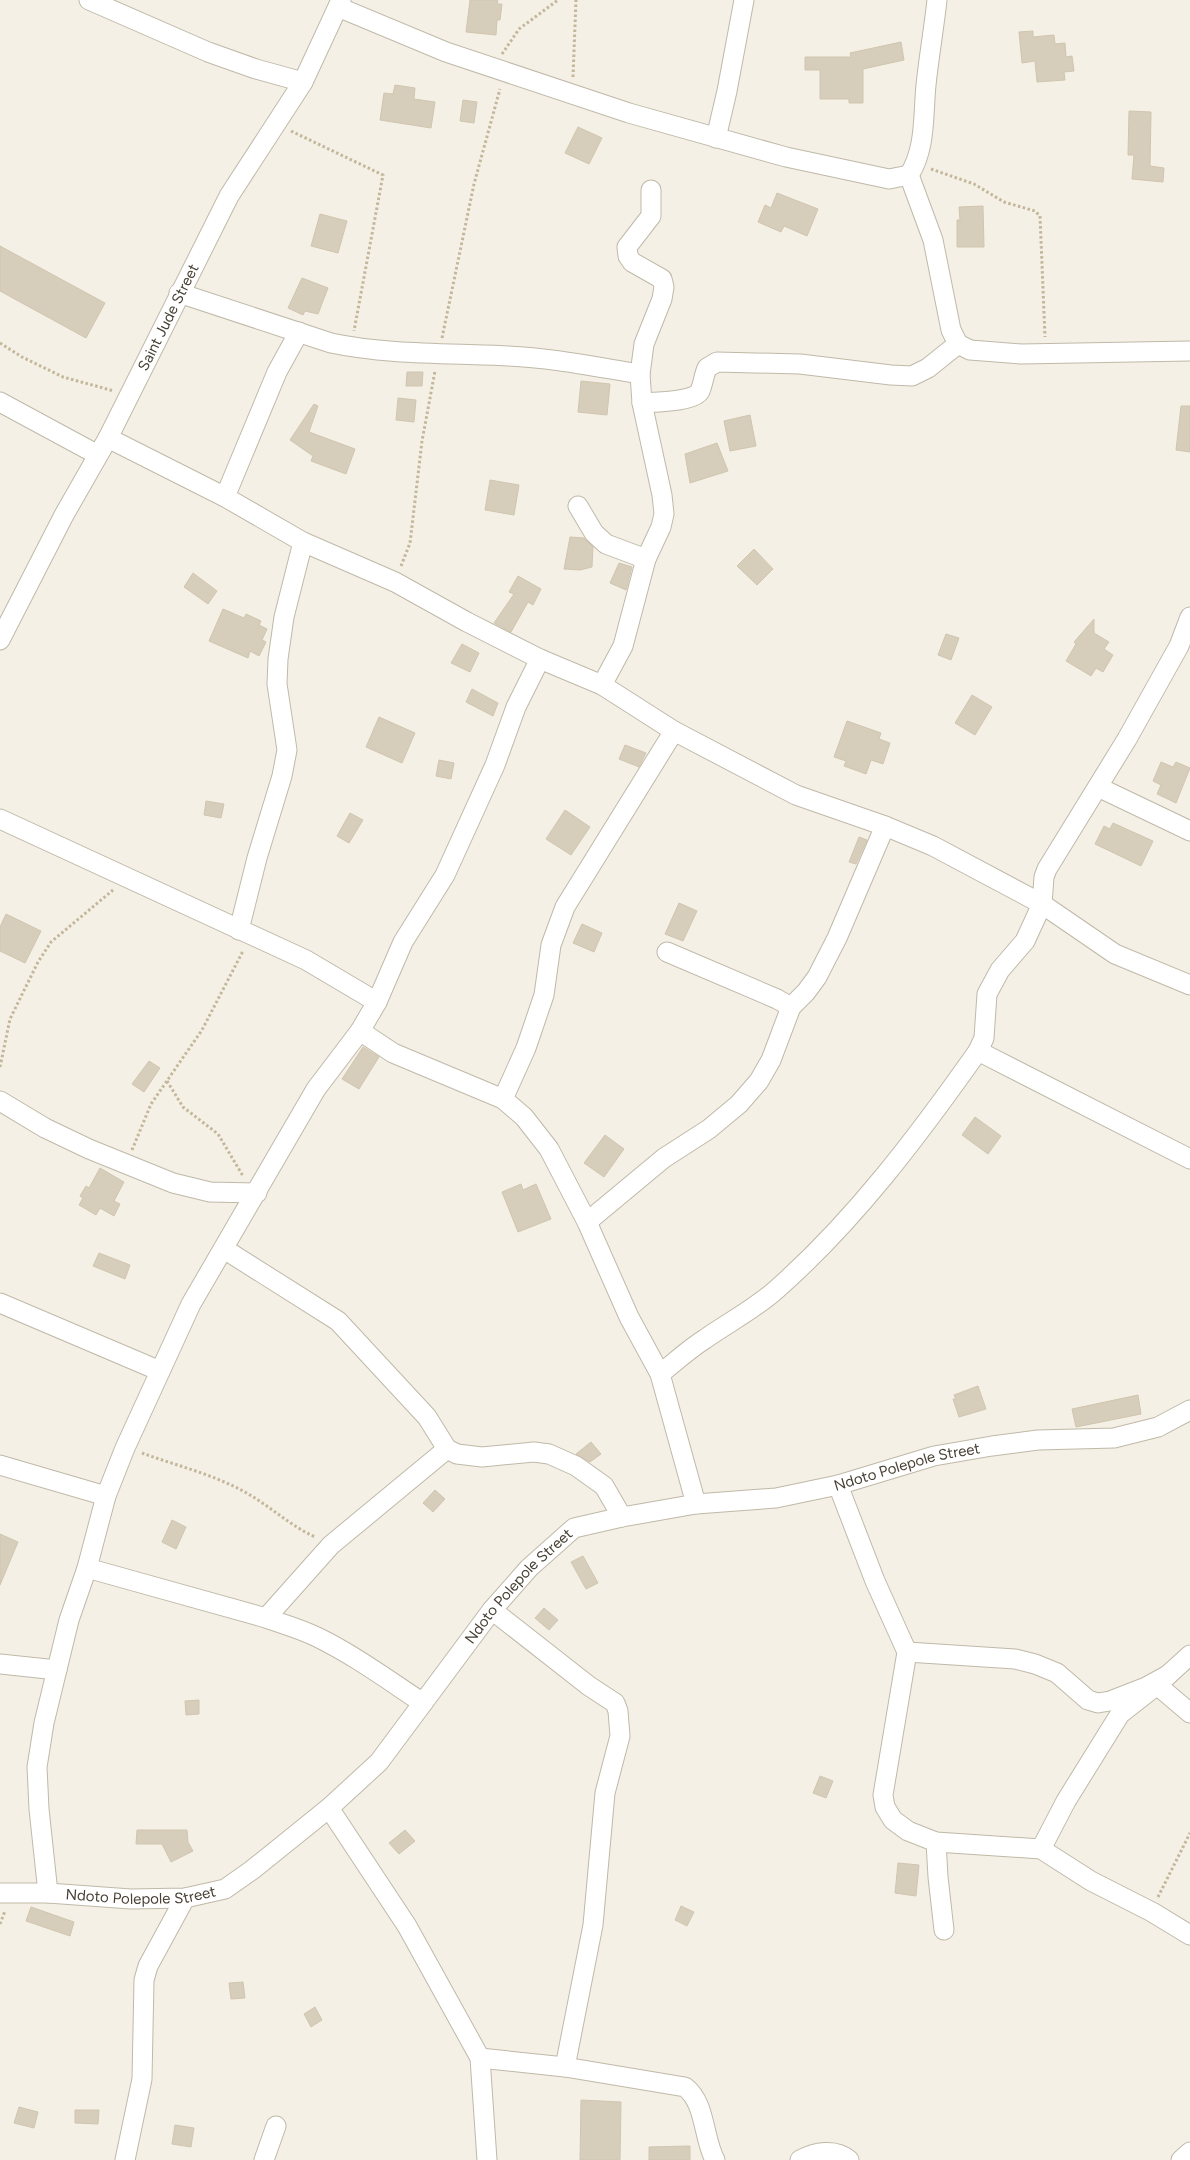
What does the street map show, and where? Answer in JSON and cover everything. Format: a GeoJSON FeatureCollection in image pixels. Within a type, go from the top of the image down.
{"type":"FeatureCollection","features":[{"type":"Feature","properties":{"kind":"street"},"geometry":{"type":"LineString","coordinates":[[89,0],[208,52],[256,69],[303,82]]}},
{"type":"Feature","properties":{"kind":"street"},"geometry":{"type":"LineString","coordinates":[[716,138],[728,91],[744,0]]}},
{"type":"Feature","properties":{"kind":"street"},"geometry":{"type":"LineString","coordinates":[[937,0],[926,83],[921,149],[912,170],[933,240],[951,330],[958,344],[970,350],[998,353],[1045,354],[1141,350],[1190,351]]}},
{"type":"Feature","properties":{"kind":"street"},"geometry":{"type":"LineString","coordinates":[[339,4],[407,37],[572,93],[716,138],[786,157],[890,179],[912,170]]}},
{"type":"Feature","properties":{"kind":"street","name":"Saint Jude Street"},"geometry":{"type":"LineString","coordinates":[[0,640],[64,515],[108,438],[229,196],[303,82],[339,4]]}},
{"type":"Feature","properties":{"kind":"street"},"geometry":{"type":"LineString","coordinates":[[602,685],[623,646],[646,559],[661,527],[664,514],[662,495],[642,403],[640,374],[644,344],[662,299],[664,288],[662,280],[632,262],[628,256],[627,247],[651,216],[651,190]]}},
{"type":"Feature","properties":{"kind":"street"},"geometry":{"type":"LineString","coordinates":[[179,294],[351,348],[553,360],[640,374]]}},
{"type":"Feature","properties":{"kind":"street"},"geometry":{"type":"LineString","coordinates":[[224,497],[277,372],[299,332]]}},
{"type":"Feature","properties":{"kind":"street"},"geometry":{"type":"LineString","coordinates":[[642,403],[695,396],[700,392],[707,368],[717,362],[800,364],[912,376],[928,368],[958,344]]}},
{"type":"Feature","properties":{"kind":"street"},"geometry":{"type":"LineString","coordinates":[[0,402],[98,455]]}},
{"type":"Feature","properties":{"kind":"street"},"geometry":{"type":"LineString","coordinates":[[108,438],[224,497],[303,542],[395,582],[467,622],[540,659],[602,685],[674,731],[796,795],[886,826],[933,846],[1042,904],[1115,954],[1190,984]]}},
{"type":"Feature","properties":{"kind":"street"},"geometry":{"type":"LineString","coordinates":[[578,506],[594,533],[606,544],[646,559]]}},
{"type":"Feature","properties":{"kind":"street"},"geometry":{"type":"LineString","coordinates":[[245,932],[257,858],[282,776],[287,750],[277,684],[278,659],[284,618],[303,542]]}},
{"type":"Feature","properties":{"kind":"street"},"geometry":{"type":"LineString","coordinates":[[660,1374],[705,1338],[751,1310],[809,1259],[879,1184],[902,1156],[978,1051],[984,1038],[987,994],[997,974],[1025,941],[1042,904],[1044,877],[1047,869],[1185,649],[1190,617]]}},
{"type":"Feature","properties":{"kind":"street"},"geometry":{"type":"LineString","coordinates":[[48,1893],[39,1809],[37,1767],[44,1723],[69,1620],[88,1568],[106,1496],[125,1448],[191,1304],[224,1250],[254,1192],[316,1090],[360,1031],[376,1002],[403,942],[445,875],[495,765],[516,707],[540,659]]}},
{"type":"Feature","properties":{"kind":"street"},"geometry":{"type":"LineString","coordinates":[[503,1099],[526,1048],[544,995],[551,946],[565,907],[674,731]]}},
{"type":"Feature","properties":{"kind":"street"},"geometry":{"type":"LineString","coordinates":[[1098,787],[1190,831]]}},
{"type":"Feature","properties":{"kind":"street"},"geometry":{"type":"LineString","coordinates":[[0,819],[306,960],[376,1002]]}},
{"type":"Feature","properties":{"kind":"street"},"geometry":{"type":"LineString","coordinates":[[588,1222],[664,1158],[709,1129],[740,1104],[759,1081],[771,1060],[791,1007],[806,992],[817,977],[837,938],[886,826]]}},
{"type":"Feature","properties":{"kind":"street"},"geometry":{"type":"LineString","coordinates":[[667,952],[777,999],[791,1007]]}},
{"type":"Feature","properties":{"kind":"street"},"geometry":{"type":"LineString","coordinates":[[360,1031],[393,1053],[503,1099],[524,1117],[549,1149],[588,1222],[629,1317],[660,1374],[696,1504]]}},
{"type":"Feature","properties":{"kind":"street"},"geometry":{"type":"LineString","coordinates":[[978,1051],[1190,1159]]}},
{"type":"Feature","properties":{"kind":"street"},"geometry":{"type":"LineString","coordinates":[[0,1101],[45,1128],[173,1183],[210,1192],[254,1192]]}},
{"type":"Feature","properties":{"kind":"street"},"geometry":{"type":"LineString","coordinates":[[224,1250],[338,1321],[427,1417],[447,1449],[457,1454],[482,1457],[534,1452],[549,1454],[576,1466],[604,1486],[622,1516]]}},
{"type":"Feature","properties":{"kind":"street"},"geometry":{"type":"LineString","coordinates":[[0,1302],[160,1371]]}},
{"type":"Feature","properties":{"kind":"street","name":"Ndoto Polepole Street"},"geometry":{"type":"LineString","coordinates":[[0,1893],[48,1893],[131,1899],[185,1898],[224,1889],[252,1870],[329,1808],[379,1762],[492,1610],[528,1568],[574,1528],[622,1516],[696,1504],[776,1498],[838,1485],[934,1456],[992,1446],[1038,1440],[1114,1438],[1158,1427],[1190,1410]]}},
{"type":"Feature","properties":{"kind":"street"},"geometry":{"type":"LineString","coordinates":[[266,1618],[331,1545],[447,1449]]}},
{"type":"Feature","properties":{"kind":"street"},"geometry":{"type":"LineString","coordinates":[[0,1465],[106,1496]]}},
{"type":"Feature","properties":{"kind":"street"},"geometry":{"type":"LineString","coordinates":[[838,1485],[875,1581],[907,1652],[883,1795],[885,1807],[893,1820],[908,1831],[936,1842],[1041,1848],[1091,1881],[1152,1912],[1190,1936]]}},
{"type":"Feature","properties":{"kind":"street"},"geometry":{"type":"LineString","coordinates":[[88,1568],[266,1618],[317,1637],[363,1663],[423,1703]]}},
{"type":"Feature","properties":{"kind":"street"},"geometry":{"type":"LineString","coordinates":[[492,1610],[589,1686],[615,1703],[618,1711],[620,1736],[605,1793],[593,1925],[565,2067]]}},
{"type":"Feature","properties":{"kind":"street"},"geometry":{"type":"LineString","coordinates":[[907,1652],[1015,1659],[1028,1662],[1057,1673],[1088,1700],[1098,1703],[1110,1701],[1163,1680]]}},
{"type":"Feature","properties":{"kind":"street"},"geometry":{"type":"LineString","coordinates":[[1041,1848],[1066,1801],[1120,1714],[1163,1680],[1190,1655]]}},
{"type":"Feature","properties":{"kind":"street"},"geometry":{"type":"LineString","coordinates":[[0,1664],[57,1670]]}},
{"type":"Feature","properties":{"kind":"street"},"geometry":{"type":"LineString","coordinates":[[1163,1680],[1190,1713]]}},
{"type":"Feature","properties":{"kind":"street"},"geometry":{"type":"LineString","coordinates":[[329,1808],[407,1926],[480,2058],[488,2160]]}},
{"type":"Feature","properties":{"kind":"street"},"geometry":{"type":"LineString","coordinates":[[936,1842],[944,1930]]}},
{"type":"Feature","properties":{"kind":"street"},"geometry":{"type":"LineString","coordinates":[[125,2160],[142,2079],[144,1980],[148,1966],[185,1898]]}},
{"type":"Feature","properties":{"kind":"street"},"geometry":{"type":"LineString","coordinates":[[480,2058],[565,2067],[685,2087],[694,2094],[709,2149],[715,2160]]}},
{"type":"Feature","properties":{"kind":"street"},"geometry":{"type":"LineString","coordinates":[[264,2160],[276,2126]]}},
{"type":"Feature","properties":{"kind":"street"},"geometry":{"type":"LineString","coordinates":[[800,2160],[812,2154],[829,2152],[844,2155],[849,2160]]}},
{"type":"Feature","properties":{"kind":"street"},"geometry":{"type":"LineString","coordinates":[[1181,2160],[1190,2152]]}},
{"type":"Feature","properties":{"kind":"path"},"geometry":{"type":"LineString","coordinates":[[395,582],[410,543],[422,441],[438,354],[499,69],[519,29],[558,0]]}},
{"type":"Feature","properties":{"kind":"path"},"geometry":{"type":"LineString","coordinates":[[572,93],[576,0]]}},
{"type":"Feature","properties":{"kind":"path"},"geometry":{"type":"LineString","coordinates":[[275,123],[383,175],[351,348]]}},
{"type":"Feature","properties":{"kind":"path"},"geometry":{"type":"LineString","coordinates":[[912,170],[974,184],[1004,202],[1035,211],[1040,216],[1045,354]]}},
{"type":"Feature","properties":{"kind":"path"},"geometry":{"type":"LineString","coordinates":[[0,343],[22,357],[63,377],[129,395]]}},
{"type":"Feature","properties":{"kind":"path"},"geometry":{"type":"LineString","coordinates":[[0,1067],[10,1019],[38,962],[51,942],[127,877]]}},
{"type":"Feature","properties":{"kind":"path"},"geometry":{"type":"LineString","coordinates":[[127,1164],[151,1104],[202,1030],[245,932]]}},
{"type":"Feature","properties":{"kind":"path"},"geometry":{"type":"LineString","coordinates":[[167,1081],[183,1107],[218,1134],[254,1192]]}},
{"type":"Feature","properties":{"kind":"path"},"geometry":{"type":"LineString","coordinates":[[125,1448],[225,1482],[250,1495],[296,1528],[331,1545]]}},
{"type":"Feature","properties":{"kind":"path"},"geometry":{"type":"LineString","coordinates":[[1152,1912],[1190,1833]]}},
{"type":"Feature","properties":{"kind":"building"},"geometry":{"type":"Polygon","coordinates":[[[470,0],[498,0],[497,4],[502,4],[500,20],[497,20],[496,35],[466,32],[470,0]]]}},
{"type":"Feature","properties":{"kind":"building"},"geometry":{"type":"Polygon","coordinates":[[[1033,31],[1033,37],[1054,35],[1055,44],[1065,43],[1066,57],[1072,56],[1074,71],[1064,72],[1065,80],[1037,82],[1035,61],[1022,63],[1019,32],[1033,31]]]}},
{"type":"Feature","properties":{"kind":"building"},"geometry":{"type":"Polygon","coordinates":[[[901,42],[904,60],[863,69],[863,103],[849,103],[849,99],[820,99],[820,70],[805,70],[805,57],[851,57],[850,53],[901,42]]]}},
{"type":"Feature","properties":{"kind":"building"},"geometry":{"type":"Polygon","coordinates":[[[395,85],[415,88],[414,99],[435,102],[431,128],[380,120],[384,93],[393,94],[395,85]]]}},
{"type":"Feature","properties":{"kind":"building"},"geometry":{"type":"Polygon","coordinates":[[[463,100],[477,102],[474,123],[460,121],[463,100]]]}},
{"type":"Feature","properties":{"kind":"building"},"geometry":{"type":"Polygon","coordinates":[[[1129,111],[1151,112],[1150,166],[1164,168],[1163,182],[1132,179],[1134,155],[1128,155],[1129,111]]]}},
{"type":"Feature","properties":{"kind":"building"},"geometry":{"type":"Polygon","coordinates":[[[578,127],[602,138],[589,164],[565,153],[578,127]]]}},
{"type":"Feature","properties":{"kind":"building"},"geometry":{"type":"Polygon","coordinates":[[[777,193],[818,209],[807,236],[784,226],[781,232],[758,222],[765,205],[771,208],[777,193]]]}},
{"type":"Feature","properties":{"kind":"building"},"geometry":{"type":"Polygon","coordinates":[[[983,206],[984,247],[957,247],[957,220],[960,220],[959,207],[983,206]]]}},
{"type":"Feature","properties":{"kind":"building"},"geometry":{"type":"Polygon","coordinates":[[[320,214],[347,221],[338,253],[311,246],[320,214]]]}},
{"type":"Feature","properties":{"kind":"building"},"geometry":{"type":"Polygon","coordinates":[[[0,246],[105,303],[86,338],[0,291],[0,246]]]}},
{"type":"Feature","properties":{"kind":"building"},"geometry":{"type":"Polygon","coordinates":[[[302,278],[328,288],[318,314],[305,311],[303,315],[288,308],[302,278]]]}},
{"type":"Feature","properties":{"kind":"building"},"geometry":{"type":"Polygon","coordinates":[[[407,372],[423,372],[422,386],[406,386],[407,372]]]}},
{"type":"Feature","properties":{"kind":"building"},"geometry":{"type":"Polygon","coordinates":[[[581,381],[610,384],[607,415],[578,412],[581,381]]]}},
{"type":"Feature","properties":{"kind":"building"},"geometry":{"type":"Polygon","coordinates":[[[398,398],[416,400],[414,422],[396,420],[398,398]]]}},
{"type":"Feature","properties":{"kind":"building"},"geometry":{"type":"Polygon","coordinates":[[[314,404],[318,406],[309,432],[355,449],[346,474],[311,461],[313,456],[290,440],[314,404]]]}},
{"type":"Feature","properties":{"kind":"building"},"geometry":{"type":"Polygon","coordinates":[[[1181,406],[1190,406],[1190,452],[1176,450],[1181,406]]]}},
{"type":"Feature","properties":{"kind":"building"},"geometry":{"type":"Polygon","coordinates":[[[750,415],[756,446],[730,451],[724,421],[750,415]]]}},
{"type":"Feature","properties":{"kind":"building"},"geometry":{"type":"Polygon","coordinates":[[[717,443],[728,471],[690,483],[685,454],[717,443]]]}},
{"type":"Feature","properties":{"kind":"building"},"geometry":{"type":"Polygon","coordinates":[[[490,480],[519,485],[514,515],[485,510],[490,480]]]}},
{"type":"Feature","properties":{"kind":"building"},"geometry":{"type":"Polygon","coordinates":[[[570,537],[584,538],[593,547],[592,567],[580,570],[564,569],[570,537]]]}},
{"type":"Feature","properties":{"kind":"building"},"geometry":{"type":"Polygon","coordinates":[[[754,549],[773,569],[757,585],[737,566],[754,549]]]}},
{"type":"Feature","properties":{"kind":"building"},"geometry":{"type":"Polygon","coordinates":[[[619,563],[632,567],[626,590],[610,583],[619,563]]]}},
{"type":"Feature","properties":{"kind":"building"},"geometry":{"type":"Polygon","coordinates":[[[193,573],[217,591],[208,604],[184,587],[193,573]]]}},
{"type":"Feature","properties":{"kind":"building"},"geometry":{"type":"Polygon","coordinates":[[[518,576],[541,589],[533,605],[528,602],[511,632],[494,623],[514,594],[509,592],[518,576]]]}},
{"type":"Feature","properties":{"kind":"building"},"geometry":{"type":"Polygon","coordinates":[[[223,609],[244,618],[246,614],[261,621],[259,625],[267,629],[262,640],[266,642],[259,656],[250,651],[248,658],[209,641],[223,609]]]}},
{"type":"Feature","properties":{"kind":"building"},"geometry":{"type":"Polygon","coordinates":[[[1094,619],[1094,633],[1109,642],[1104,649],[1113,655],[1103,672],[1096,668],[1091,676],[1066,661],[1076,644],[1074,642],[1094,619]]]}},
{"type":"Feature","properties":{"kind":"building"},"geometry":{"type":"Polygon","coordinates":[[[946,634],[959,638],[951,660],[938,655],[946,634]]]}},
{"type":"Feature","properties":{"kind":"building"},"geometry":{"type":"Polygon","coordinates":[[[462,644],[479,653],[470,672],[451,663],[462,644]]]}},
{"type":"Feature","properties":{"kind":"building"},"geometry":{"type":"Polygon","coordinates":[[[472,689],[498,703],[493,716],[466,702],[472,689]]]}},
{"type":"Feature","properties":{"kind":"building"},"geometry":{"type":"Polygon","coordinates":[[[972,695],[992,707],[975,735],[955,723],[972,695]]]}},
{"type":"Feature","properties":{"kind":"building"},"geometry":{"type":"Polygon","coordinates":[[[379,717],[415,733],[402,763],[366,747],[379,717]]]}},
{"type":"Feature","properties":{"kind":"building"},"geometry":{"type":"Polygon","coordinates":[[[847,721],[881,733],[879,739],[890,743],[883,764],[871,760],[866,774],[844,766],[846,761],[834,757],[847,721]]]}},
{"type":"Feature","properties":{"kind":"building"},"geometry":{"type":"Polygon","coordinates":[[[625,745],[646,753],[639,767],[619,759],[625,745]]]}},
{"type":"Feature","properties":{"kind":"building"},"geometry":{"type":"Polygon","coordinates":[[[439,760],[454,763],[451,779],[436,776],[439,760]]]}},
{"type":"Feature","properties":{"kind":"building"},"geometry":{"type":"Polygon","coordinates":[[[1161,762],[1173,767],[1176,762],[1190,768],[1176,803],[1157,794],[1161,785],[1153,781],[1161,762]]]}},
{"type":"Feature","properties":{"kind":"building"},"geometry":{"type":"Polygon","coordinates":[[[206,801],[224,804],[221,818],[204,815],[206,801]]]}},
{"type":"Feature","properties":{"kind":"building"},"geometry":{"type":"Polygon","coordinates":[[[565,810],[590,827],[571,855],[546,839],[565,810]]]}},
{"type":"Feature","properties":{"kind":"building"},"geometry":{"type":"Polygon","coordinates":[[[350,813],[363,820],[349,843],[337,836],[350,813]]]}},
{"type":"Feature","properties":{"kind":"building"},"geometry":{"type":"Polygon","coordinates":[[[1113,823],[1153,841],[1141,866],[1095,844],[1104,826],[1110,829],[1113,823]]]}},
{"type":"Feature","properties":{"kind":"building"},"geometry":{"type":"Polygon","coordinates":[[[859,837],[867,840],[856,864],[849,862],[859,837]]]}},
{"type":"Feature","properties":{"kind":"building"},"geometry":{"type":"Polygon","coordinates":[[[679,903],[697,911],[683,941],[665,934],[679,903]]]}},
{"type":"Feature","properties":{"kind":"building"},"geometry":{"type":"Polygon","coordinates":[[[6,914],[41,931],[25,963],[0,951],[0,927],[6,914]]]}},
{"type":"Feature","properties":{"kind":"building"},"geometry":{"type":"Polygon","coordinates":[[[582,924],[602,933],[594,952],[573,943],[582,924]]]}},
{"type":"Feature","properties":{"kind":"building"},"geometry":{"type":"Polygon","coordinates":[[[363,1047],[379,1057],[359,1089],[342,1079],[363,1047]]]}},
{"type":"Feature","properties":{"kind":"building"},"geometry":{"type":"Polygon","coordinates":[[[149,1061],[160,1068],[144,1092],[132,1084],[149,1061]]]}},
{"type":"Feature","properties":{"kind":"building"},"geometry":{"type":"Polygon","coordinates":[[[975,1117],[1001,1136],[988,1154],[962,1135],[975,1117]]]}},
{"type":"Feature","properties":{"kind":"building"},"geometry":{"type":"Polygon","coordinates":[[[605,1135],[624,1149],[604,1177],[584,1163],[605,1135]]]}},
{"type":"Feature","properties":{"kind":"building"},"geometry":{"type":"Polygon","coordinates":[[[100,1168],[124,1182],[114,1201],[120,1204],[114,1216],[100,1208],[96,1215],[79,1205],[83,1198],[80,1196],[86,1186],[89,1188],[100,1168]]]}},
{"type":"Feature","properties":{"kind":"building"},"geometry":{"type":"Polygon","coordinates":[[[521,1184],[523,1190],[536,1184],[551,1219],[518,1232],[502,1192],[521,1184]]]}},
{"type":"Feature","properties":{"kind":"building"},"geometry":{"type":"Polygon","coordinates":[[[99,1253],[130,1265],[125,1279],[93,1266],[99,1253]]]}},
{"type":"Feature","properties":{"kind":"building"},"geometry":{"type":"Polygon","coordinates":[[[978,1386],[986,1409],[959,1417],[953,1399],[956,1399],[954,1395],[978,1386]]]}},
{"type":"Feature","properties":{"kind":"building"},"geometry":{"type":"Polygon","coordinates":[[[1138,1395],[1141,1414],[1076,1427],[1072,1409],[1138,1395]]]}},
{"type":"Feature","properties":{"kind":"building"},"geometry":{"type":"Polygon","coordinates":[[[591,1442],[601,1454],[590,1462],[576,1454],[591,1442]]]}},
{"type":"Feature","properties":{"kind":"building"},"geometry":{"type":"Polygon","coordinates":[[[435,1490],[445,1499],[433,1512],[423,1503],[435,1490]]]}},
{"type":"Feature","properties":{"kind":"building"},"geometry":{"type":"Polygon","coordinates":[[[172,1520],[186,1527],[176,1549],[162,1542],[172,1520]]]}},
{"type":"Feature","properties":{"kind":"building"},"geometry":{"type":"Polygon","coordinates":[[[0,1534],[18,1542],[0,1585],[0,1534]]]}},
{"type":"Feature","properties":{"kind":"building"},"geometry":{"type":"Polygon","coordinates":[[[583,1556],[598,1583],[586,1589],[571,1562],[583,1556]]]}},
{"type":"Feature","properties":{"kind":"building"},"geometry":{"type":"Polygon","coordinates":[[[544,1608],[558,1620],[549,1630],[535,1618],[544,1608]]]}},
{"type":"Feature","properties":{"kind":"building"},"geometry":{"type":"Polygon","coordinates":[[[199,1700],[199,1714],[186,1715],[185,1701],[199,1700]]]}},
{"type":"Feature","properties":{"kind":"building"},"geometry":{"type":"Polygon","coordinates":[[[820,1776],[833,1781],[826,1798],[813,1793],[820,1776]]]}},
{"type":"Feature","properties":{"kind":"building"},"geometry":{"type":"Polygon","coordinates":[[[137,1830],[187,1830],[188,1842],[193,1851],[171,1862],[162,1844],[136,1844],[137,1830]]]}},
{"type":"Feature","properties":{"kind":"building"},"geometry":{"type":"Polygon","coordinates":[[[405,1830],[415,1841],[399,1854],[389,1843],[405,1830]]]}},
{"type":"Feature","properties":{"kind":"building"},"geometry":{"type":"Polygon","coordinates":[[[898,1863],[919,1865],[916,1896],[895,1893],[898,1863]]]}},
{"type":"Feature","properties":{"kind":"building"},"geometry":{"type":"Polygon","coordinates":[[[681,1906],[694,1912],[687,1926],[675,1920],[681,1906]]]}},
{"type":"Feature","properties":{"kind":"building"},"geometry":{"type":"Polygon","coordinates":[[[31,1907],[74,1922],[70,1936],[26,1921],[31,1907]]]}},
{"type":"Feature","properties":{"kind":"building"},"geometry":{"type":"Polygon","coordinates":[[[243,1982],[245,1998],[231,1999],[229,1983],[243,1982]]]}},
{"type":"Feature","properties":{"kind":"building"},"geometry":{"type":"Polygon","coordinates":[[[315,2007],[322,2020],[311,2027],[304,2014],[315,2007]]]}},
{"type":"Feature","properties":{"kind":"building"},"geometry":{"type":"Polygon","coordinates":[[[581,2100],[621,2102],[620,2160],[580,2160],[581,2100]]]}},
{"type":"Feature","properties":{"kind":"building"},"geometry":{"type":"Polygon","coordinates":[[[19,2107],[38,2112],[34,2128],[14,2123],[19,2107]]]}},
{"type":"Feature","properties":{"kind":"building"},"geometry":{"type":"Polygon","coordinates":[[[75,2110],[99,2110],[98,2124],[75,2123],[75,2110]]]}},
{"type":"Feature","properties":{"kind":"building"},"geometry":{"type":"Polygon","coordinates":[[[175,2125],[194,2128],[191,2147],[172,2144],[175,2125]]]}},
{"type":"Feature","properties":{"kind":"building"},"geometry":{"type":"Polygon","coordinates":[[[690,2146],[690,2160],[649,2160],[649,2147],[690,2146]]]}}]}
